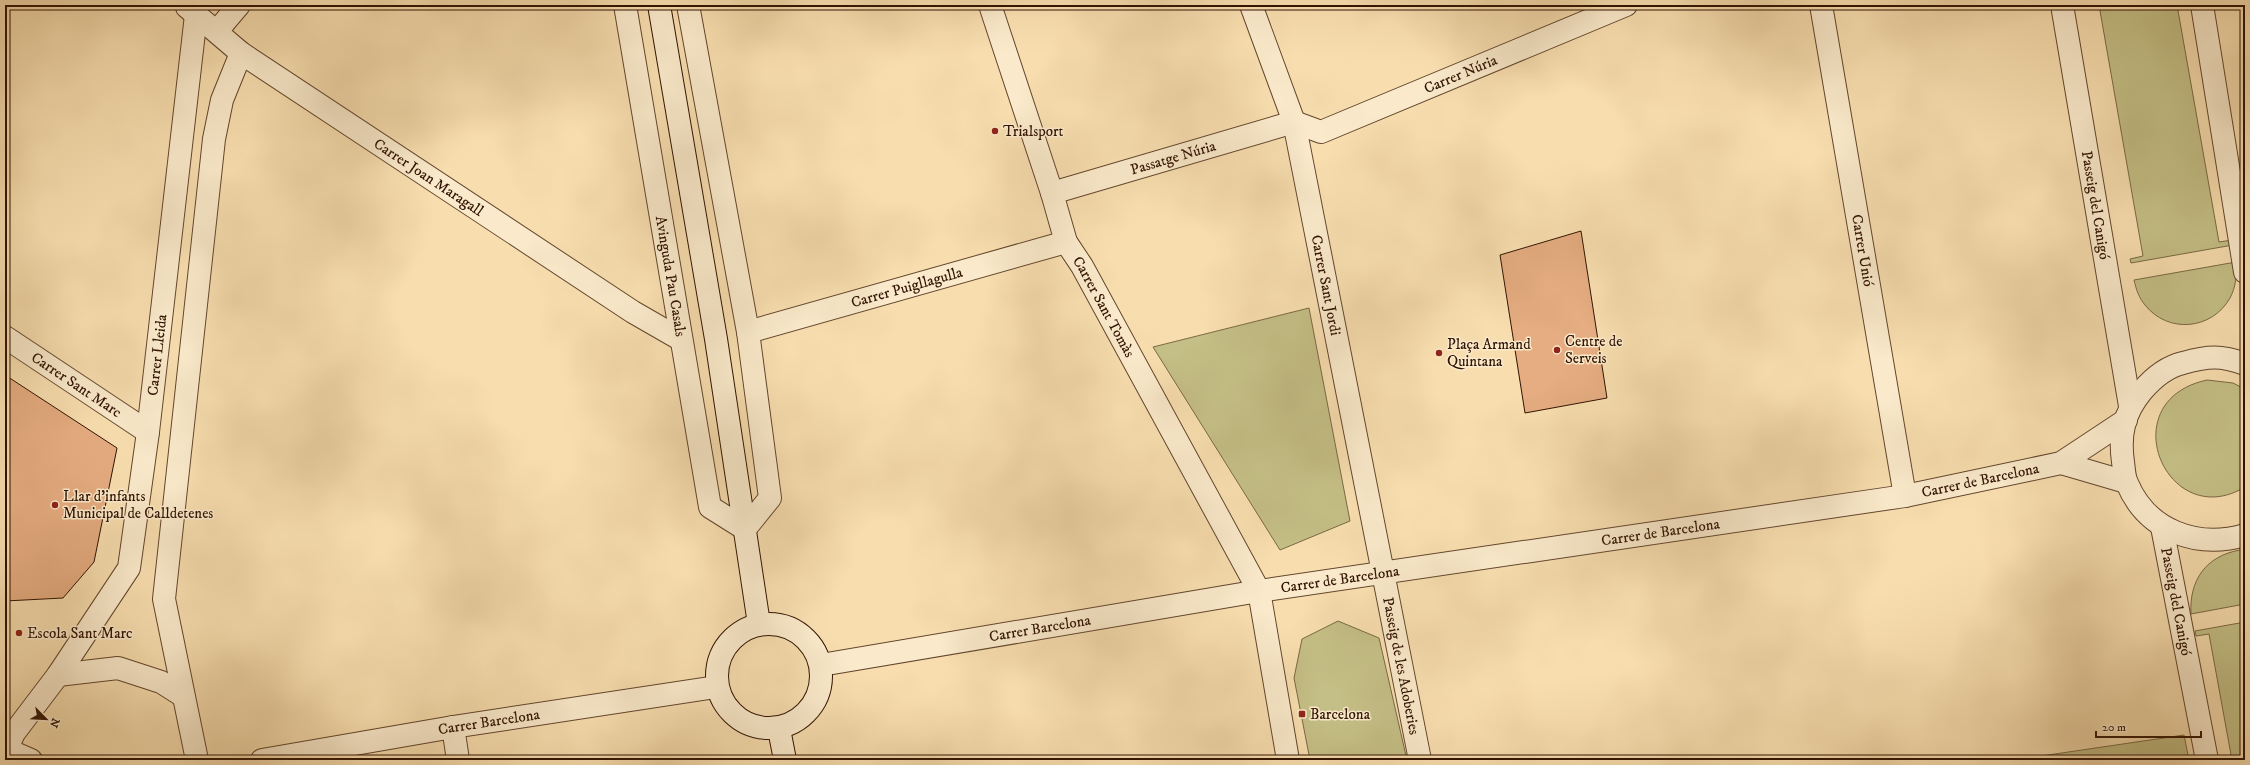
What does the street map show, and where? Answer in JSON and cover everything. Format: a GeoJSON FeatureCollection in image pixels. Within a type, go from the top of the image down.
{"type":"FeatureCollection","features":[{"type":"Feature","properties":{"kind":"street"},"geometry":{"type":"LineString","coordinates":[[217,31],[239,5]]}},
{"type":"Feature","properties":{"kind":"street","name":"Avinguda Pau Casals"},"geometry":{"type":"LineString","coordinates":[[626,5],[680,338],[710,507],[745,529]]}},
{"type":"Feature","properties":{"kind":"street"},"geometry":{"type":"LineString","coordinates":[[659,5],[716,338],[759,624]]}},
{"type":"Feature","properties":{"kind":"street"},"geometry":{"type":"LineString","coordinates":[[688,5],[748,332],[770,498],[745,529]]}},
{"type":"Feature","properties":{"kind":"street","name":"Carrer Sant Tomàs"},"geometry":{"type":"LineString","coordinates":[[990,5],[1052,193],[1066,242],[1082,266],[1259,591]]}},
{"type":"Feature","properties":{"kind":"street","name":"Carrer Sant Jordi"},"geometry":{"type":"LineString","coordinates":[[1251,5],[1294,122],[1381,572]]}},
{"type":"Feature","properties":{"kind":"street","name":"Carrer Núria"},"geometry":{"type":"LineString","coordinates":[[1294,122],[1321,132],[1626,5]]}},
{"type":"Feature","properties":{"kind":"street","name":"Carrer Unió"},"geometry":{"type":"LineString","coordinates":[[1821,5],[1905,496]]}},
{"type":"Feature","properties":{"kind":"street","name":"Passeig del Canigó"},"geometry":{"type":"LineString","coordinates":[[2062,5],[2128,413]]}},
{"type":"Feature","properties":{"kind":"street"},"geometry":{"type":"LineString","coordinates":[[2202,5],[2245,272]]}},
{"type":"Feature","properties":{"kind":"street","name":"Carrer Joan Maragall"},"geometry":{"type":"LineString","coordinates":[[190,10],[217,31],[241,53],[633,312],[680,338]]}},
{"type":"Feature","properties":{"kind":"street","name":"Carrer Lleida"},"geometry":{"type":"LineString","coordinates":[[31,760],[8,741],[58,675],[129,568],[148,432],[190,10]]}},
{"type":"Feature","properties":{"kind":"street"},"geometry":{"type":"LineString","coordinates":[[197,760],[182,696],[164,599],[214,139],[222,100],[241,53]]}},
{"type":"Feature","properties":{"kind":"street","name":"Passatge Núria"},"geometry":{"type":"LineString","coordinates":[[1052,193],[1294,122]]}},
{"type":"Feature","properties":{"kind":"street","name":"Carrer Puigllagulla"},"geometry":{"type":"LineString","coordinates":[[748,332],[1066,242]]}},
{"type":"Feature","properties":{"kind":"street","name":"Carrer Sant Marc"},"geometry":{"type":"LineString","coordinates":[[5,337],[148,432]]}},
{"type":"Feature","properties":{"kind":"street","name":"Passeig del Canigó"},"geometry":{"type":"LineString","coordinates":[[2126,482],[2121,439],[2128,413],[2151,380],[2173,366],[2204,357],[2226,357],[2245,364]]}},
{"type":"Feature","properties":{"kind":"street","name":"Carrer de Barcelona"},"geometry":{"type":"LineString","coordinates":[[1259,591],[1905,496],[2061,463],[2128,413]]}},
{"type":"Feature","properties":{"kind":"street","name":"Carrer de Barcelona"},"geometry":{"type":"LineString","coordinates":[[2061,463],[2126,482]]}},
{"type":"Feature","properties":{"kind":"street"},"geometry":{"type":"LineString","coordinates":[[2126,482],[2139,505],[2162,527]]}},
{"type":"Feature","properties":{"kind":"street","name":"Passeig del Canigó"},"geometry":{"type":"LineString","coordinates":[[2162,527],[2188,538],[2220,541],[2245,535]]}},
{"type":"Feature","properties":{"kind":"street","name":"Passeig del Canigó"},"geometry":{"type":"LineString","coordinates":[[2162,527],[2207,760]]}},
{"type":"Feature","properties":{"kind":"street","name":"Passeig de les Adoberies"},"geometry":{"type":"LineString","coordinates":[[1381,572],[1420,760]]}},
{"type":"Feature","properties":{"kind":"street"},"geometry":{"type":"LineString","coordinates":[[1259,591],[1288,760]]}},
{"type":"Feature","properties":{"kind":"street","name":"Carrer Barcelona"},"geometry":{"type":"LineString","coordinates":[[821,665],[1259,591]]}},
{"type":"Feature","properties":{"kind":"street"},"geometry":{"type":"LineString","coordinates":[[759,624],[786,626],[809,640],[821,665],[820,693],[805,716],[779,729],[752,727],[729,712],[716,686],[718,659],[734,636],[759,624]]}},
{"type":"Feature","properties":{"kind":"street"},"geometry":{"type":"LineString","coordinates":[[58,675],[118,668],[161,682],[182,696]]}},
{"type":"Feature","properties":{"kind":"street","name":"Carrer Barcelona"},"geometry":{"type":"LineString","coordinates":[[262,760],[453,727],[716,686]]}},
{"type":"Feature","properties":{"kind":"street"},"geometry":{"type":"LineString","coordinates":[[453,727],[458,760]]}},
{"type":"Feature","properties":{"kind":"street"},"geometry":{"type":"LineString","coordinates":[[779,729],[785,760]]}},
{"type":"Feature","properties":{"kind":"shaded area"},"geometry":{"type":"Polygon","coordinates":[[[2099,5],[2177,5],[2219,242],[2232,240],[2233,245],[2131,263],[2130,259],[2143,256],[2099,5]]]}},
{"type":"Feature","properties":{"kind":"shaded area"},"geometry":{"type":"Polygon","coordinates":[[[2236,262],[2235,285],[2230,298],[2222,309],[2212,317],[2201,322],[2177,324],[2165,321],[2145,305],[2137,290],[2134,280],[2236,262]]]}},
{"type":"Feature","properties":{"kind":"shaded area"},"geometry":{"type":"Polygon","coordinates":[[[1309,308],[1350,521],[1280,550],[1153,347],[1309,308]]]}},
{"type":"Feature","properties":{"kind":"shaded area"},"geometry":{"type":"Polygon","coordinates":[[[2207,380],[2233,383],[2245,389],[2245,487],[2217,497],[2193,493],[2173,479],[2160,459],[2156,435],[2161,412],[2178,393],[2207,380]]]}},
{"type":"Feature","properties":{"kind":"shaded area"},"geometry":{"type":"Polygon","coordinates":[[[2245,550],[2245,604],[2191,614],[2193,590],[2202,572],[2209,564],[2218,558],[2228,553],[2245,550]]]}},
{"type":"Feature","properties":{"kind":"shaded area"},"geometry":{"type":"Polygon","coordinates":[[[1338,621],[1379,638],[1407,760],[1310,760],[1294,678],[1302,639],[1338,621]]]}},
{"type":"Feature","properties":{"kind":"shaded area"},"geometry":{"type":"Polygon","coordinates":[[[2245,622],[2245,760],[2232,760],[2209,634],[2196,636],[2195,631],[2245,622]]]}},
{"type":"Feature","properties":{"kind":"shaded area"},"geometry":{"type":"Polygon","coordinates":[[[2184,735],[2189,760],[2014,760],[2184,735]]]}},
{"type":"Feature","properties":{"kind":"building","name":"Centre de Serveis"},"geometry":{"type":"Polygon","coordinates":[[[1581,231],[1607,398],[1525,413],[1500,255],[1581,231]]]}},
{"type":"Feature","properties":{"kind":"building","name":"Llar d'infants Municipal de Calldetenes"},"geometry":{"type":"Polygon","coordinates":[[[5,375],[117,448],[94,562],[63,598],[5,601],[5,375]]]}},
{"type":"Feature","properties":{"kind":"place","name":"Trialsport"},"geometry":{"type":"Point","coordinates":[995,131]}},
{"type":"Feature","properties":{"kind":"place","name":"Centre de Serveis"},"geometry":{"type":"Point","coordinates":[1557,350]}},
{"type":"Feature","properties":{"kind":"place","name":"Plaça Armand Quintana"},"geometry":{"type":"Point","coordinates":[1439,353]}},
{"type":"Feature","properties":{"kind":"place","name":"Llar d'infants Municipal de Calldetenes"},"geometry":{"type":"Point","coordinates":[55,505]}},
{"type":"Feature","properties":{"kind":"place","name":"Escola Sant Marc"},"geometry":{"type":"Point","coordinates":[19,633]}},
{"type":"Feature","properties":{"kind":"place","name":"Barcelona"},"geometry":{"type":"Point","coordinates":[1302,714]}}]}
